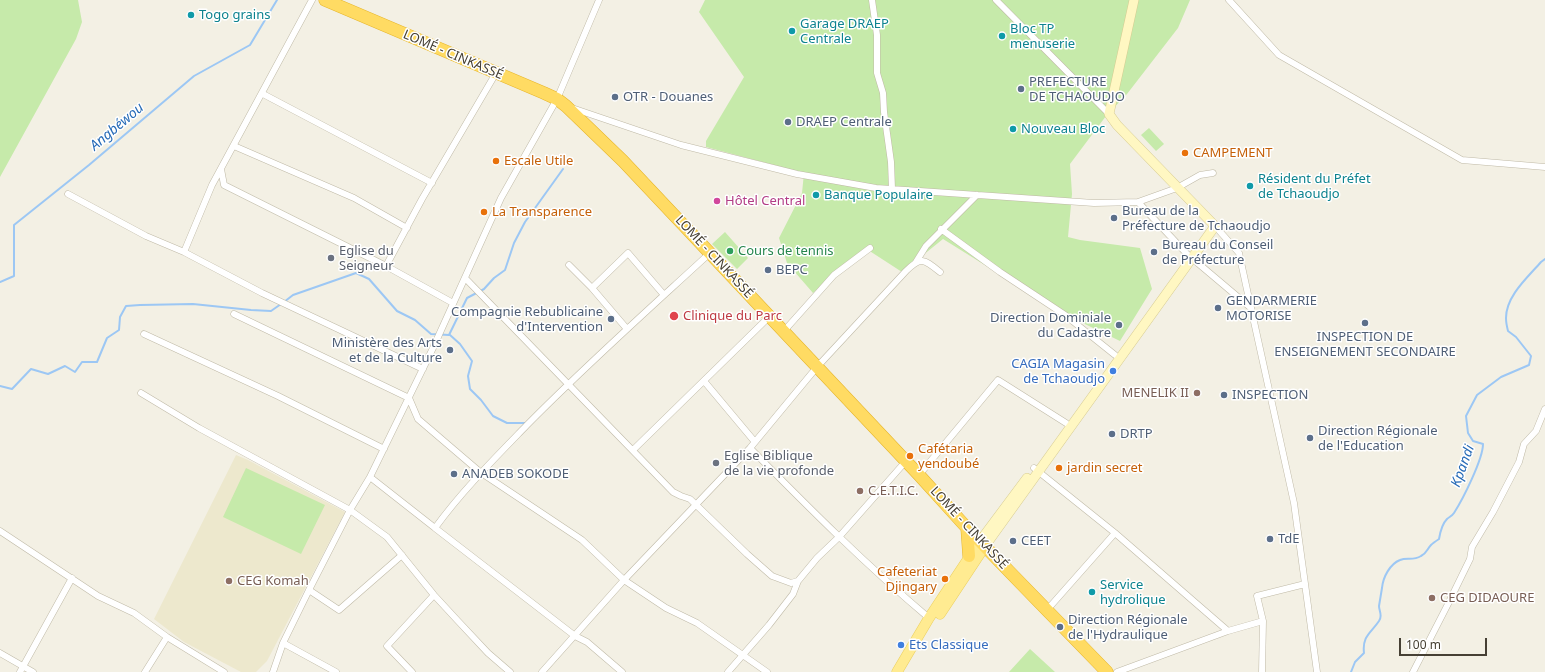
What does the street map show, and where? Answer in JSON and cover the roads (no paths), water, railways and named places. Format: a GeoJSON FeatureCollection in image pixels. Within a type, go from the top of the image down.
{"type":"FeatureCollection","features":[{"type":"Feature","properties":{"kind":"highway","name":"LOMÉ - CINKASSÉ"},"geometry":{"type":"LineString","coordinates":[[325,0],[562,103],[623,161],[906,461],[966,528],[983,543],[1107,672]]}},
{"type":"Feature","properties":{"kind":"highway"},"geometry":{"type":"LineString","coordinates":[[966,528],[969,556]]}},
{"type":"Feature","properties":{"kind":"main road"},"geometry":{"type":"LineString","coordinates":[[1036,470],[1066,423],[1115,354],[1213,224],[1117,125],[1109,114],[1134,0]]}},
{"type":"Feature","properties":{"kind":"main road"},"geometry":{"type":"LineString","coordinates":[[897,672],[915,650],[983,543],[1189,256]]}},
{"type":"Feature","properties":{"kind":"main road"},"geometry":{"type":"LineString","coordinates":[[897,672],[929,618],[969,556],[983,543]]}},
{"type":"Feature","properties":{"kind":"street"},"geometry":{"type":"LineString","coordinates":[[184,252],[212,185],[263,94],[312,0]]}},
{"type":"Feature","properties":{"kind":"street"},"geometry":{"type":"LineString","coordinates":[[273,672],[283,643],[309,590],[350,510],[370,477],[440,334],[501,198],[562,103],[599,0]]}},
{"type":"Feature","properties":{"kind":"street"},"geometry":{"type":"LineString","coordinates":[[872,0],[877,35],[878,73],[883,93],[891,162],[892,189]]}},
{"type":"Feature","properties":{"kind":"street"},"geometry":{"type":"LineString","coordinates":[[996,0],[1109,114]]}},
{"type":"Feature","properties":{"kind":"street"},"geometry":{"type":"LineString","coordinates":[[1229,0],[1278,55],[1462,160],[1545,168]]}},
{"type":"Feature","properties":{"kind":"street"},"geometry":{"type":"LineString","coordinates":[[386,266],[432,183],[496,74]]}},
{"type":"Feature","properties":{"kind":"street"},"geometry":{"type":"LineString","coordinates":[[263,94],[432,183]]}},
{"type":"Feature","properties":{"kind":"street"},"geometry":{"type":"LineString","coordinates":[[562,103],[681,145],[797,174],[876,188],[1094,203],[1138,202],[1177,188],[1200,175],[1213,173]]}},
{"type":"Feature","properties":{"kind":"street"},"geometry":{"type":"LineString","coordinates":[[234,146],[354,198],[407,228]]}},
{"type":"Feature","properties":{"kind":"street"},"geometry":{"type":"LineString","coordinates":[[221,169],[224,185]]}},
{"type":"Feature","properties":{"kind":"street"},"geometry":{"type":"LineString","coordinates":[[212,185],[224,185],[386,266],[453,303]]}},
{"type":"Feature","properties":{"kind":"street"},"geometry":{"type":"LineString","coordinates":[[68,194],[146,236],[184,252],[262,294],[423,369]]}},
{"type":"Feature","properties":{"kind":"street"},"geometry":{"type":"LineString","coordinates":[[542,672],[624,580],[750,448],[817,366],[916,262],[926,246],[941,229],[977,195]]}},
{"type":"Feature","properties":{"kind":"street"},"geometry":{"type":"LineString","coordinates":[[1138,202],[1189,256],[1252,308]]}},
{"type":"Feature","properties":{"kind":"street"},"geometry":{"type":"LineString","coordinates":[[1213,224],[1239,253],[1252,308],[1294,503],[1317,672]]}},
{"type":"Feature","properties":{"kind":"street"},"geometry":{"type":"LineString","coordinates":[[941,229],[1000,272],[1065,315],[1115,354]]}},
{"type":"Feature","properties":{"kind":"street"},"geometry":{"type":"LineString","coordinates":[[784,331],[834,275],[870,248]]}},
{"type":"Feature","properties":{"kind":"street"},"geometry":{"type":"LineString","coordinates":[[435,528],[452,504],[480,472],[568,383],[710,253]]}},
{"type":"Feature","properties":{"kind":"street"},"geometry":{"type":"LineString","coordinates":[[592,288],[628,254],[664,295]]}},
{"type":"Feature","properties":{"kind":"street"},"geometry":{"type":"LineString","coordinates":[[916,262],[925,262],[940,272]]}},
{"type":"Feature","properties":{"kind":"street"},"geometry":{"type":"LineString","coordinates":[[569,265],[592,288],[627,329]]}},
{"type":"Feature","properties":{"kind":"street"},"geometry":{"type":"LineString","coordinates":[[465,278],[673,492],[690,498],[747,554],[772,576],[791,583],[798,581]]}},
{"type":"Feature","properties":{"kind":"street"},"geometry":{"type":"LineString","coordinates":[[234,314],[409,398],[418,420],[480,472],[582,540],[624,580],[666,608],[697,623],[767,672]]}},
{"type":"Feature","properties":{"kind":"street"},"geometry":{"type":"LineString","coordinates":[[633,450],[770,316]]}},
{"type":"Feature","properties":{"kind":"street"},"geometry":{"type":"LineString","coordinates":[[144,334],[278,396],[384,448]]}},
{"type":"Feature","properties":{"kind":"street"},"geometry":{"type":"LineString","coordinates":[[919,475],[998,380],[1066,423]]}},
{"type":"Feature","properties":{"kind":"street"},"geometry":{"type":"LineString","coordinates":[[704,381],[755,442]]}},
{"type":"Feature","properties":{"kind":"street"},"geometry":{"type":"LineString","coordinates":[[140,393],[199,428],[350,510],[387,537],[434,595],[488,653],[510,672]]}},
{"type":"Feature","properties":{"kind":"street"},"geometry":{"type":"LineString","coordinates":[[1413,672],[1470,559],[1472,547],[1493,512],[1519,462],[1524,444],[1536,431],[1545,409]]}},
{"type":"Feature","properties":{"kind":"street"},"geometry":{"type":"LineString","coordinates":[[750,448],[884,580],[929,618]]}},
{"type":"Feature","properties":{"kind":"street"},"geometry":{"type":"LineString","coordinates":[[728,672],[769,625],[793,594],[798,581],[817,558],[839,537],[906,461]]}},
{"type":"Feature","properties":{"kind":"street"},"geometry":{"type":"LineString","coordinates":[[1036,470],[1115,533],[1228,630]]}},
{"type":"Feature","properties":{"kind":"street"},"geometry":{"type":"LineString","coordinates":[[370,477],[574,636],[588,642],[622,672]]}},
{"type":"Feature","properties":{"kind":"street"},"geometry":{"type":"LineString","coordinates":[[0,531],[98,596],[134,613],[166,637],[224,672]]}},
{"type":"Feature","properties":{"kind":"street"},"geometry":{"type":"LineString","coordinates":[[1048,610],[1115,533]]}},
{"type":"Feature","properties":{"kind":"street"},"geometry":{"type":"LineString","coordinates":[[309,590],[339,610],[402,555]]}},
{"type":"Feature","properties":{"kind":"street"},"geometry":{"type":"LineString","coordinates":[[22,669],[72,578]]}},
{"type":"Feature","properties":{"kind":"street"},"geometry":{"type":"LineString","coordinates":[[1262,672],[1263,621],[1257,596],[1305,584]]}},
{"type":"Feature","properties":{"kind":"street"},"geometry":{"type":"LineString","coordinates":[[412,672],[387,646],[434,595]]}},
{"type":"Feature","properties":{"kind":"street"},"geometry":{"type":"LineString","coordinates":[[1117,672],[1228,630],[1263,621]]}},
{"type":"Feature","properties":{"kind":"street"},"geometry":{"type":"LineString","coordinates":[[145,672],[166,637]]}},
{"type":"Feature","properties":{"kind":"street"},"geometry":{"type":"LineString","coordinates":[[283,643],[336,672]]}},
{"type":"Feature","properties":{"kind":"street"},"geometry":{"type":"LineString","coordinates":[[0,652],[22,669],[33,672]]}},
{"type":"Feature","properties":{"kind":"waterway","name":"Angbéwou"},"geometry":{"type":"LineString","coordinates":[[0,282],[14,276],[14,225],[89,165],[194,76],[250,45],[277,0]]}},
{"type":"Feature","properties":{"kind":"waterway"},"geometry":{"type":"LineString","coordinates":[[284,302],[293,295],[356,273],[369,279],[397,311],[415,320],[431,334],[449,335],[467,298],[484,289],[494,278],[505,270],[514,243],[525,222],[563,169]]}},
{"type":"Feature","properties":{"kind":"waterway","name":"Kpandi"},"geometry":{"type":"LineString","coordinates":[[1351,672],[1355,662],[1364,653],[1364,643],[1368,635],[1380,619],[1381,615],[1379,606],[1385,575],[1396,562],[1423,555],[1431,545],[1439,539],[1444,523],[1454,513],[1472,479],[1480,459],[1483,444],[1473,441],[1468,433],[1466,416],[1477,395],[1501,377],[1529,365],[1531,356],[1516,337],[1508,331],[1506,320],[1507,310],[1519,287],[1545,259]]}},
{"type":"Feature","properties":{"kind":"waterway"},"geometry":{"type":"LineString","coordinates":[[0,386],[12,389],[31,369],[48,374],[65,366],[75,372],[82,362],[97,362],[107,338],[119,330],[120,317],[126,306],[193,304],[271,311],[281,304]]}},
{"type":"Feature","properties":{"kind":"waterway"},"geometry":{"type":"LineString","coordinates":[[450,335],[460,344],[472,361],[468,376],[470,389],[481,400],[493,416],[507,423],[525,423]]}},
{"type":"Feature","properties":{"kind":"place","name":"Togo grains"},"geometry":{"type":"Point","coordinates":[191,15]}},
{"type":"Feature","properties":{"kind":"place","name":"Garage DRAEP Centrale"},"geometry":{"type":"Point","coordinates":[792,31]}},
{"type":"Feature","properties":{"kind":"place","name":"Bloc TP menuserie"},"geometry":{"type":"Point","coordinates":[1002,36]}},
{"type":"Feature","properties":{"kind":"place","name":"PREFECTURE DE TCHAOUDJO"},"geometry":{"type":"Point","coordinates":[1021,89]}},
{"type":"Feature","properties":{"kind":"place","name":"OTR - Douanes"},"geometry":{"type":"Point","coordinates":[615,97]}},
{"type":"Feature","properties":{"kind":"place","name":"DRAEP Centrale"},"geometry":{"type":"Point","coordinates":[788,122]}},
{"type":"Feature","properties":{"kind":"place","name":"Nouveau Bloc"},"geometry":{"type":"Point","coordinates":[1013,129]}},
{"type":"Feature","properties":{"kind":"place","name":"CAMPEMENT"},"geometry":{"type":"Point","coordinates":[1185,153]}},
{"type":"Feature","properties":{"kind":"place","name":"Escale Utile"},"geometry":{"type":"Point","coordinates":[496,161]}},
{"type":"Feature","properties":{"kind":"place","name":"Résident du Préfet de Tchaoudjo"},"geometry":{"type":"Point","coordinates":[1250,186]}},
{"type":"Feature","properties":{"kind":"place","name":"Banque Populaire"},"geometry":{"type":"Point","coordinates":[816,195]}},
{"type":"Feature","properties":{"kind":"place","name":"Hôtel Central"},"geometry":{"type":"Point","coordinates":[717,201]}},
{"type":"Feature","properties":{"kind":"place","name":"La Transparence"},"geometry":{"type":"Point","coordinates":[484,212]}},
{"type":"Feature","properties":{"kind":"place","name":"Bureau de la Préfecture de Tchaoudjo"},"geometry":{"type":"Point","coordinates":[1114,218]}},
{"type":"Feature","properties":{"kind":"place","name":"Cours de tennis"},"geometry":{"type":"Point","coordinates":[730,251]}},
{"type":"Feature","properties":{"kind":"place","name":"Bureau du Conseil de Préfecture"},"geometry":{"type":"Point","coordinates":[1154,252]}},
{"type":"Feature","properties":{"kind":"place","name":"Eglise du Seigneur"},"geometry":{"type":"Point","coordinates":[331,258]}},
{"type":"Feature","properties":{"kind":"place","name":"BEPC"},"geometry":{"type":"Point","coordinates":[768,270]}},
{"type":"Feature","properties":{"kind":"place","name":"GENDARMERIE MOTORISE"},"geometry":{"type":"Point","coordinates":[1218,308]}},
{"type":"Feature","properties":{"kind":"place","name":"Clinique du Parc"},"geometry":{"type":"Point","coordinates":[674,316]}},
{"type":"Feature","properties":{"kind":"place","name":"Compagnie Rebublicaine d'Intervention"},"geometry":{"type":"Point","coordinates":[611,319]}},
{"type":"Feature","properties":{"kind":"place","name":"INSPECTION DE ENSEIGNEMENT SECONDAIRE"},"geometry":{"type":"Point","coordinates":[1365,323]}},
{"type":"Feature","properties":{"kind":"place","name":"Direction Dominiale du Cadastre"},"geometry":{"type":"Point","coordinates":[1119,325]}},
{"type":"Feature","properties":{"kind":"place","name":"Ministère des Arts et de la Culture"},"geometry":{"type":"Point","coordinates":[450,350]}},
{"type":"Feature","properties":{"kind":"place","name":"CAGIA Magasin de Tchaoudjo"},"geometry":{"type":"Point","coordinates":[1113,371]}},
{"type":"Feature","properties":{"kind":"place","name":"MENELIK II"},"geometry":{"type":"Point","coordinates":[1197,393]}},
{"type":"Feature","properties":{"kind":"place","name":"INSPECTION"},"geometry":{"type":"Point","coordinates":[1224,395]}},
{"type":"Feature","properties":{"kind":"place","name":"DRTP"},"geometry":{"type":"Point","coordinates":[1112,434]}},
{"type":"Feature","properties":{"kind":"place","name":"Direction Régionale de l'Education"},"geometry":{"type":"Point","coordinates":[1310,438]}},
{"type":"Feature","properties":{"kind":"place","name":"Cafétaria yendoubé"},"geometry":{"type":"Point","coordinates":[910,456]}},
{"type":"Feature","properties":{"kind":"place","name":"Eglise Biblique de la vie profonde"},"geometry":{"type":"Point","coordinates":[716,463]}},
{"type":"Feature","properties":{"kind":"place","name":"jardin secret"},"geometry":{"type":"Point","coordinates":[1059,468]}},
{"type":"Feature","properties":{"kind":"place","name":"ANADEB SOKODE"},"geometry":{"type":"Point","coordinates":[454,474]}},
{"type":"Feature","properties":{"kind":"place","name":"C.E.T.I.C."},"geometry":{"type":"Point","coordinates":[860,491]}},
{"type":"Feature","properties":{"kind":"place","name":"TdE"},"geometry":{"type":"Point","coordinates":[1270,539]}},
{"type":"Feature","properties":{"kind":"place","name":"CEET"},"geometry":{"type":"Point","coordinates":[1013,541]}},
{"type":"Feature","properties":{"kind":"place","name":"Cafeteriat Djingary"},"geometry":{"type":"Point","coordinates":[945,579]}},
{"type":"Feature","properties":{"kind":"place","name":"CEG Komah"},"geometry":{"type":"Point","coordinates":[229,581]}},
{"type":"Feature","properties":{"kind":"place","name":"Service hydrolique"},"geometry":{"type":"Point","coordinates":[1092,592]}},
{"type":"Feature","properties":{"kind":"place","name":"CEG DIDAOURE"},"geometry":{"type":"Point","coordinates":[1432,598]}},
{"type":"Feature","properties":{"kind":"place","name":"Direction Régionale de l'Hydraulique"},"geometry":{"type":"Point","coordinates":[1060,627]}},
{"type":"Feature","properties":{"kind":"place","name":"Ets Classique"},"geometry":{"type":"Point","coordinates":[901,645]}}]}
